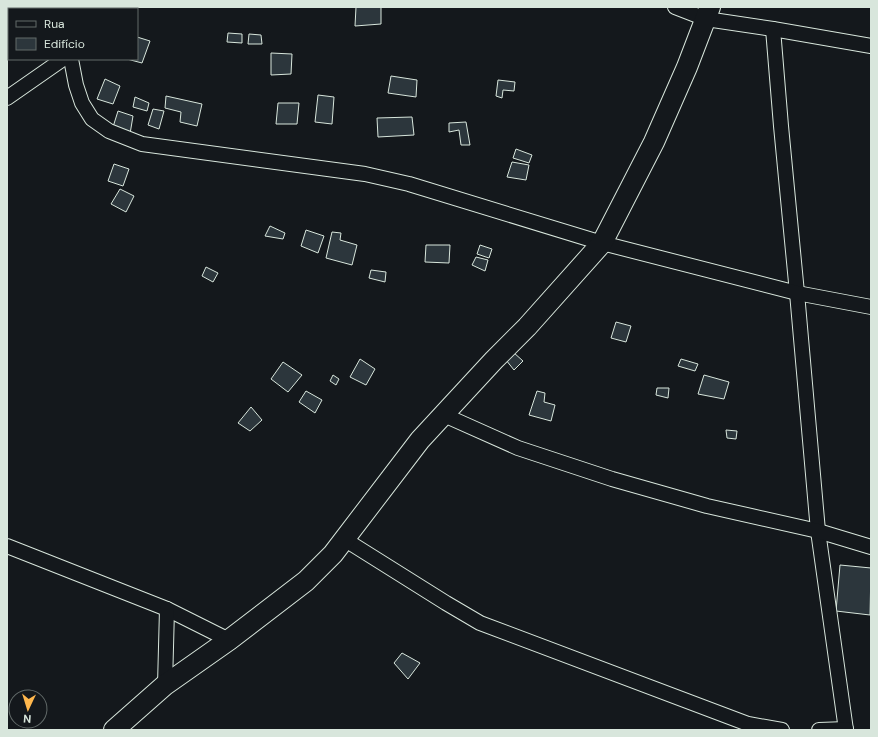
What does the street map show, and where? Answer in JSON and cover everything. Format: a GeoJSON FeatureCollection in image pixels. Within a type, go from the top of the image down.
{"type":"FeatureCollection","features":[{"type":"Feature","properties":{"kind":"street"},"geometry":{"type":"LineString","coordinates":[[675,7],[708,13],[773,29],[871,46]]}},
{"type":"Feature","properties":{"kind":"street"},"geometry":{"type":"LineString","coordinates":[[114,730],[165,685],[229,640],[306,581],[333,554],[420,440],[494,360],[527,327],[602,243],[654,142],[687,67],[708,13]]}},
{"type":"Feature","properties":{"kind":"street"},"geometry":{"type":"LineString","coordinates":[[773,29],[818,531],[846,730],[820,730]]}},
{"type":"Feature","properties":{"kind":"street"},"geometry":{"type":"LineString","coordinates":[[7,98],[62,60]]}},
{"type":"Feature","properties":{"kind":"street"},"geometry":{"type":"LineString","coordinates":[[71,60],[76,85],[82,103],[92,119],[109,131],[142,144],[365,174],[409,184],[602,243],[797,293],[871,307]]}},
{"type":"Feature","properties":{"kind":"street"},"geometry":{"type":"LineString","coordinates":[[444,415],[518,448],[612,479],[707,506],[818,531],[871,547]]}},
{"type":"Feature","properties":{"kind":"street"},"geometry":{"type":"LineString","coordinates":[[344,539],[480,623],[748,724],[782,730]]}},
{"type":"Feature","properties":{"kind":"street"},"geometry":{"type":"LineString","coordinates":[[7,546],[167,609],[229,640]]}},
{"type":"Feature","properties":{"kind":"street"},"geometry":{"type":"LineString","coordinates":[[165,685],[167,609]]}},
{"type":"Feature","properties":{"kind":"building"},"geometry":{"type":"Polygon","coordinates":[[[356,7],[381,7],[381,24],[355,26],[356,7]]]}},
{"type":"Feature","properties":{"kind":"building"},"geometry":{"type":"Polygon","coordinates":[[[228,33],[242,34],[242,43],[227,42],[228,33]]]}},
{"type":"Feature","properties":{"kind":"building"},"geometry":{"type":"Polygon","coordinates":[[[249,34],[261,35],[262,44],[248,44],[249,34]]]}},
{"type":"Feature","properties":{"kind":"building"},"geometry":{"type":"Polygon","coordinates":[[[138,37],[150,41],[142,63],[131,60],[138,60],[138,37]]]}},
{"type":"Feature","properties":{"kind":"building"},"geometry":{"type":"Polygon","coordinates":[[[271,53],[292,54],[291,74],[271,75],[271,53]]]}},
{"type":"Feature","properties":{"kind":"building"},"geometry":{"type":"Polygon","coordinates":[[[391,76],[417,80],[416,97],[388,93],[391,76]]]}},
{"type":"Feature","properties":{"kind":"building"},"geometry":{"type":"Polygon","coordinates":[[[105,79],[120,86],[113,104],[97,99],[105,79]]]}},
{"type":"Feature","properties":{"kind":"building"},"geometry":{"type":"Polygon","coordinates":[[[498,80],[515,82],[514,91],[503,90],[502,98],[496,96],[498,80]]]}},
{"type":"Feature","properties":{"kind":"building"},"geometry":{"type":"Polygon","coordinates":[[[318,95],[334,97],[332,124],[315,122],[318,95]]]}},
{"type":"Feature","properties":{"kind":"building"},"geometry":{"type":"Polygon","coordinates":[[[166,96],[202,104],[197,126],[180,122],[181,112],[165,108],[166,96]]]}},
{"type":"Feature","properties":{"kind":"building"},"geometry":{"type":"Polygon","coordinates":[[[135,97],[149,103],[147,111],[133,107],[135,97]]]}},
{"type":"Feature","properties":{"kind":"building"},"geometry":{"type":"Polygon","coordinates":[[[278,103],[299,103],[297,124],[276,124],[278,103]]]}},
{"type":"Feature","properties":{"kind":"building"},"geometry":{"type":"Polygon","coordinates":[[[153,109],[164,111],[159,129],[148,125],[153,109]]]}},
{"type":"Feature","properties":{"kind":"building"},"geometry":{"type":"Polygon","coordinates":[[[118,111],[133,116],[130,134],[113,127],[118,111]]]}},
{"type":"Feature","properties":{"kind":"building"},"geometry":{"type":"Polygon","coordinates":[[[412,117],[414,135],[378,137],[377,118],[412,117]]]}},
{"type":"Feature","properties":{"kind":"building"},"geometry":{"type":"Polygon","coordinates":[[[466,122],[470,145],[461,145],[459,130],[449,132],[449,123],[466,122]]]}},
{"type":"Feature","properties":{"kind":"building"},"geometry":{"type":"Polygon","coordinates":[[[516,149],[532,155],[529,163],[513,158],[516,149]]]}},
{"type":"Feature","properties":{"kind":"building"},"geometry":{"type":"Polygon","coordinates":[[[512,162],[529,165],[526,180],[507,177],[512,162]]]}},
{"type":"Feature","properties":{"kind":"building"},"geometry":{"type":"Polygon","coordinates":[[[114,164],[129,169],[123,186],[108,181],[114,164]]]}},
{"type":"Feature","properties":{"kind":"building"},"geometry":{"type":"Polygon","coordinates":[[[120,189],[134,196],[126,212],[111,204],[120,189]]]}},
{"type":"Feature","properties":{"kind":"building"},"geometry":{"type":"Polygon","coordinates":[[[270,226],[285,233],[283,239],[265,236],[270,226]]]}},
{"type":"Feature","properties":{"kind":"building"},"geometry":{"type":"Polygon","coordinates":[[[306,230],[324,236],[318,253],[301,246],[306,230]]]}},
{"type":"Feature","properties":{"kind":"building"},"geometry":{"type":"Polygon","coordinates":[[[332,232],[341,233],[340,240],[357,245],[352,265],[326,258],[332,232]]]}},
{"type":"Feature","properties":{"kind":"building"},"geometry":{"type":"Polygon","coordinates":[[[426,245],[450,245],[449,263],[425,262],[426,245]]]}},
{"type":"Feature","properties":{"kind":"building"},"geometry":{"type":"Polygon","coordinates":[[[480,245],[492,249],[489,258],[477,254],[480,245]]]}},
{"type":"Feature","properties":{"kind":"building"},"geometry":{"type":"Polygon","coordinates":[[[476,257],[488,260],[485,271],[472,265],[476,257]]]}},
{"type":"Feature","properties":{"kind":"building"},"geometry":{"type":"Polygon","coordinates":[[[206,267],[218,273],[213,282],[202,276],[206,267]]]}},
{"type":"Feature","properties":{"kind":"building"},"geometry":{"type":"Polygon","coordinates":[[[371,270],[386,272],[385,282],[369,278],[371,270]]]}},
{"type":"Feature","properties":{"kind":"building"},"geometry":{"type":"Polygon","coordinates":[[[616,322],[631,326],[626,342],[611,338],[616,322]]]}},
{"type":"Feature","properties":{"kind":"building"},"geometry":{"type":"Polygon","coordinates":[[[513,352],[523,361],[514,370],[506,360],[513,352]]]}},
{"type":"Feature","properties":{"kind":"building"},"geometry":{"type":"Polygon","coordinates":[[[360,359],[375,369],[366,385],[350,377],[360,359]]]}},
{"type":"Feature","properties":{"kind":"building"},"geometry":{"type":"Polygon","coordinates":[[[681,359],[698,364],[695,371],[678,366],[681,359]]]}},
{"type":"Feature","properties":{"kind":"building"},"geometry":{"type":"Polygon","coordinates":[[[283,362],[302,375],[288,392],[271,379],[283,362]]]}},
{"type":"Feature","properties":{"kind":"building"},"geometry":{"type":"Polygon","coordinates":[[[333,375],[339,379],[336,385],[330,381],[333,375]]]}},
{"type":"Feature","properties":{"kind":"building"},"geometry":{"type":"Polygon","coordinates":[[[704,375],[729,382],[724,399],[698,394],[704,375]]]}},
{"type":"Feature","properties":{"kind":"building"},"geometry":{"type":"Polygon","coordinates":[[[657,388],[669,388],[668,398],[656,395],[657,388]]]}},
{"type":"Feature","properties":{"kind":"building"},"geometry":{"type":"Polygon","coordinates":[[[306,391],[322,400],[315,413],[299,402],[306,391]]]}},
{"type":"Feature","properties":{"kind":"building"},"geometry":{"type":"Polygon","coordinates":[[[537,391],[545,393],[544,402],[555,405],[551,421],[529,415],[537,391]]]}},
{"type":"Feature","properties":{"kind":"building"},"geometry":{"type":"Polygon","coordinates":[[[251,407],[262,420],[250,431],[238,423],[251,407]]]}},
{"type":"Feature","properties":{"kind":"building"},"geometry":{"type":"Polygon","coordinates":[[[726,430],[737,431],[736,439],[727,438],[726,430]]]}},
{"type":"Feature","properties":{"kind":"building"},"geometry":{"type":"Polygon","coordinates":[[[840,565],[871,568],[870,615],[836,611],[840,565]]]}},
{"type":"Feature","properties":{"kind":"building"},"geometry":{"type":"Polygon","coordinates":[[[402,653],[420,663],[408,679],[394,663],[402,653]]]}}]}
